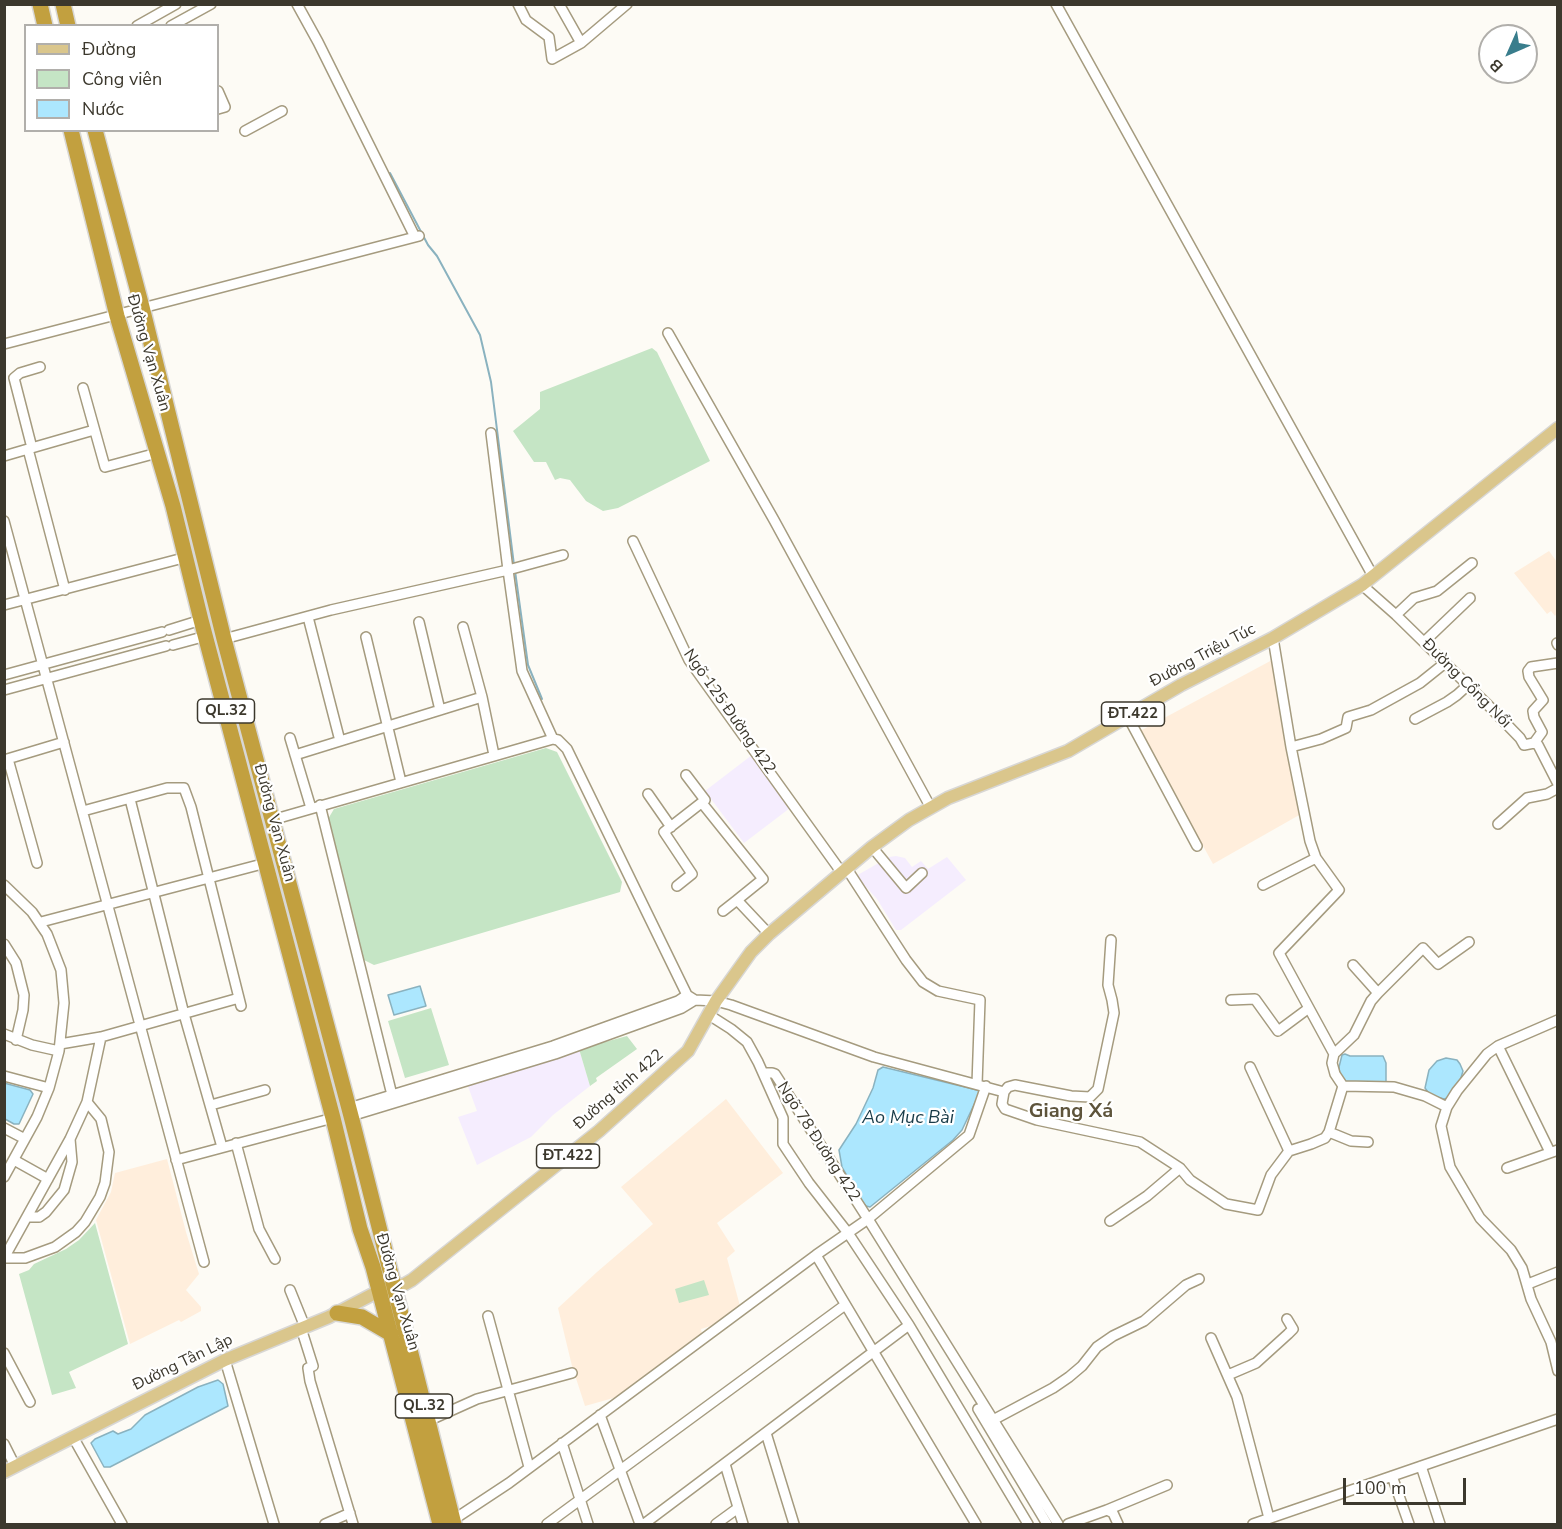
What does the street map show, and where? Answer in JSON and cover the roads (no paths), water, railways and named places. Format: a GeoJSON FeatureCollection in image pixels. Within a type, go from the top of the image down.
{"type":"FeatureCollection","features":[{"type":"Feature","properties":{"kind":"highway"},"geometry":{"type":"LineString","coordinates":[[40,4],[45,24]]}},
{"type":"Feature","properties":{"kind":"highway"},"geometry":{"type":"LineString","coordinates":[[63,4],[68,24]]}},
{"type":"Feature","properties":{"kind":"highway","name":"Đường Vạn Xuân"},"geometry":{"type":"LineString","coordinates":[[71,132],[117,316],[187,557],[201,620],[333,1118],[360,1229],[449,1523]]}},
{"type":"Feature","properties":{"kind":"highway","name":"Đường Vạn Xuân"},"geometry":{"type":"LineString","coordinates":[[96,132],[142,307],[224,639],[395,1287],[428,1420],[449,1523]]}},
{"type":"Feature","properties":{"kind":"highway"},"geometry":{"type":"LineString","coordinates":[[294,973],[311,968]]}},
{"type":"Feature","properties":{"kind":"highway"},"geometry":{"type":"LineString","coordinates":[[337,1313],[362,1317],[391,1334]]}},
{"type":"Feature","properties":{"kind":"main road","name":"Đường Triệu Túc"},"geometry":{"type":"LineString","coordinates":[[716,1001],[751,952],[769,934],[872,847],[909,820],[948,798],[1068,751],[1181,685],[1273,638],[1362,585],[1557,428]]}},
{"type":"Feature","properties":{"kind":"main road","name":"Đường tỉnh 422"},"geometry":{"type":"LineString","coordinates":[[379,1291],[412,1280],[599,1131],[688,1051],[716,1001]]}},
{"type":"Feature","properties":{"kind":"main road","name":"Đường Tân Lập"},"geometry":{"type":"LineString","coordinates":[[10,1469],[225,1360],[337,1313],[379,1291]]}},
{"type":"Feature","properties":{"kind":"street"},"geometry":{"type":"LineString","coordinates":[[141,24],[176,4]]}},
{"type":"Feature","properties":{"kind":"street"},"geometry":{"type":"LineString","coordinates":[[185,22],[211,4]]}},
{"type":"Feature","properties":{"kind":"street"},"geometry":{"type":"LineString","coordinates":[[4,344],[417,237],[297,4]]}},
{"type":"Feature","properties":{"kind":"street"},"geometry":{"type":"LineString","coordinates":[[518,4],[526,20],[549,37],[552,59],[581,43],[627,4]]}},
{"type":"Feature","properties":{"kind":"street"},"geometry":{"type":"LineString","coordinates":[[559,4],[581,43]]}},
{"type":"Feature","properties":{"kind":"street"},"geometry":{"type":"LineString","coordinates":[[1056,4],[1373,576]]}},
{"type":"Feature","properties":{"kind":"street"},"geometry":{"type":"LineString","coordinates":[[245,131],[282,111]]}},
{"type":"Feature","properties":{"kind":"street"},"geometry":{"type":"LineString","coordinates":[[668,333],[774,520],[931,808]]}},
{"type":"Feature","properties":{"kind":"street"},"geometry":{"type":"LineString","coordinates":[[40,367],[20,373],[14,378],[65,590]]}},
{"type":"Feature","properties":{"kind":"street"},"geometry":{"type":"LineString","coordinates":[[83,388],[105,467],[157,453]]}},
{"type":"Feature","properties":{"kind":"street"},"geometry":{"type":"LineString","coordinates":[[4,456],[94,430]]}},
{"type":"Feature","properties":{"kind":"street"},"geometry":{"type":"LineString","coordinates":[[491,433],[522,671],[553,739]]}},
{"type":"Feature","properties":{"kind":"street"},"geometry":{"type":"LineString","coordinates":[[4,521],[204,1262]]}},
{"type":"Feature","properties":{"kind":"street","name":"Ngõ 125 Đường 422"},"geometry":{"type":"LineString","coordinates":[[633,541],[689,660],[844,871],[906,960],[923,982],[938,991],[980,1000],[982,1085]]}},
{"type":"Feature","properties":{"kind":"street"},"geometry":{"type":"LineString","coordinates":[[224,639],[563,555]]}},
{"type":"Feature","properties":{"kind":"street"},"geometry":{"type":"LineString","coordinates":[[4,605],[187,557]]}},
{"type":"Feature","properties":{"kind":"street"},"geometry":{"type":"LineString","coordinates":[[1396,615],[1414,598],[1437,591],[1472,563]]}},
{"type":"Feature","properties":{"kind":"street","name":"Đường Cổng Nổi"},"geometry":{"type":"LineString","coordinates":[[1362,585],[1468,685],[1520,738],[1524,746],[1534,743],[1541,749],[1557,786]]}},
{"type":"Feature","properties":{"kind":"street"},"geometry":{"type":"LineString","coordinates":[[1424,642],[1470,598]]}},
{"type":"Feature","properties":{"kind":"street"},"geometry":{"type":"LineString","coordinates":[[308,617],[340,741]]}},
{"type":"Feature","properties":{"kind":"street"},"geometry":{"type":"LineString","coordinates":[[4,675],[201,620]]}},
{"type":"Feature","properties":{"kind":"street"},"geometry":{"type":"LineString","coordinates":[[419,622],[440,710]]}},
{"type":"Feature","properties":{"kind":"street"},"geometry":{"type":"LineString","coordinates":[[463,627],[482,697],[494,755]]}},
{"type":"Feature","properties":{"kind":"street"},"geometry":{"type":"LineString","coordinates":[[4,690],[206,636]]}},
{"type":"Feature","properties":{"kind":"street"},"geometry":{"type":"LineString","coordinates":[[366,637],[401,782]]}},
{"type":"Feature","properties":{"kind":"street"},"geometry":{"type":"LineString","coordinates":[[1273,638],[1304,815],[1316,858],[1339,890],[1279,953],[1334,1054]]}},
{"type":"Feature","properties":{"kind":"street"},"geometry":{"type":"LineString","coordinates":[[1291,747],[1321,739],[1346,728],[1348,717],[1371,710],[1420,683],[1445,663]]}},
{"type":"Feature","properties":{"kind":"street"},"geometry":{"type":"LineString","coordinates":[[1534,743],[1542,732],[1533,711],[1543,700],[1529,677],[1528,671],[1531,667],[1557,663]]}},
{"type":"Feature","properties":{"kind":"street"},"geometry":{"type":"LineString","coordinates":[[1415,719],[1447,702],[1468,685]]}},
{"type":"Feature","properties":{"kind":"street"},"geometry":{"type":"LineString","coordinates":[[296,755],[482,697]]}},
{"type":"Feature","properties":{"kind":"street"},"geometry":{"type":"LineString","coordinates":[[1128,717],[1197,846]]}},
{"type":"Feature","properties":{"kind":"street"},"geometry":{"type":"LineString","coordinates":[[290,738],[315,807],[392,1095]]}},
{"type":"Feature","properties":{"kind":"street"},"geometry":{"type":"LineString","coordinates":[[272,820],[494,755],[553,739],[558,740],[567,749],[691,997]]}},
{"type":"Feature","properties":{"kind":"street"},"geometry":{"type":"LineString","coordinates":[[37,863],[6,759],[64,742]]}},
{"type":"Feature","properties":{"kind":"street"},"geometry":{"type":"LineString","coordinates":[[677,886],[692,874],[664,832],[705,800],[686,775]]}},
{"type":"Feature","properties":{"kind":"street"},"geometry":{"type":"LineString","coordinates":[[1498,824],[1527,798],[1547,794],[1557,786]]}},
{"type":"Feature","properties":{"kind":"street"},"geometry":{"type":"LineString","coordinates":[[4,1034],[16,1040],[59,1048],[184,1014],[240,1002],[191,807],[184,788],[167,788],[83,811]]}},
{"type":"Feature","properties":{"kind":"street"},"geometry":{"type":"LineString","coordinates":[[648,794],[671,827]]}},
{"type":"Feature","properties":{"kind":"street"},"geometry":{"type":"LineString","coordinates":[[130,799],[184,1014],[222,1147]]}},
{"type":"Feature","properties":{"kind":"street"},"geometry":{"type":"LineString","coordinates":[[702,803],[763,879],[723,911]]}},
{"type":"Feature","properties":{"kind":"street"},"geometry":{"type":"LineString","coordinates":[[872,847],[906,888],[922,873]]}},
{"type":"Feature","properties":{"kind":"street"},"geometry":{"type":"LineString","coordinates":[[1263,885],[1316,858]]}},
{"type":"Feature","properties":{"kind":"street"},"geometry":{"type":"LineString","coordinates":[[41,922],[266,863]]}},
{"type":"Feature","properties":{"kind":"street"},"geometry":{"type":"LineString","coordinates":[[4,885],[41,922],[56,955],[64,986],[59,1048],[49,1088],[38,1117],[4,1177]]}},
{"type":"Feature","properties":{"kind":"street"},"geometry":{"type":"LineString","coordinates":[[737,900],[769,934]]}},
{"type":"Feature","properties":{"kind":"street"},"geometry":{"type":"LineString","coordinates":[[1111,940],[1108,985],[1114,1013],[1098,1089],[1090,1097],[1071,1096],[1015,1085],[1008,1087],[1004,1092],[1002,1104],[1009,1112],[1140,1142],[1180,1168],[1190,1180],[1226,1204],[1258,1210],[1271,1174],[1289,1151],[1324,1138],[1329,1132],[1343,1086]]}},
{"type":"Feature","properties":{"kind":"street"},"geometry":{"type":"LineString","coordinates":[[1343,1086],[1335,1074],[1332,1063],[1334,1054],[1354,1035],[1371,1001],[1378,993],[1423,948],[1438,964],[1469,942]]}},
{"type":"Feature","properties":{"kind":"street"},"geometry":{"type":"LineString","coordinates":[[4,944],[16,963],[24,995],[16,1040]]}},
{"type":"Feature","properties":{"kind":"street"},"geometry":{"type":"LineString","coordinates":[[1353,965],[1378,993]]}},
{"type":"Feature","properties":{"kind":"street"},"geometry":{"type":"LineString","coordinates":[[350,1112],[555,1054],[682,1008],[691,997]]}},
{"type":"Feature","properties":{"kind":"street"},"geometry":{"type":"LineString","coordinates":[[350,1112],[392,1095],[553,1046],[691,997],[716,1001],[874,1057],[1004,1092]]}},
{"type":"Feature","properties":{"kind":"street"},"geometry":{"type":"LineString","coordinates":[[1231,1000],[1255,999],[1278,1031],[1309,1008]]}},
{"type":"Feature","properties":{"kind":"street"},"geometry":{"type":"LineString","coordinates":[[709,1015],[747,1042],[764,1073],[783,1118],[783,1144],[809,1183],[848,1233],[909,1325],[1028,1524]]}},
{"type":"Feature","properties":{"kind":"street"},"geometry":{"type":"LineString","coordinates":[[1556,1023],[1498,1046],[1481,1062],[1447,1107],[1441,1126],[1450,1167],[1480,1218],[1511,1250],[1522,1268],[1531,1299],[1551,1342],[1557,1371]]}},
{"type":"Feature","properties":{"kind":"street"},"geometry":{"type":"LineString","coordinates":[[87,1102],[101,1119],[109,1152],[105,1183],[100,1197],[76,1232],[55,1247],[25,1258],[5,1258],[70,1139],[87,1102],[101,1037]]}},
{"type":"Feature","properties":{"kind":"street"},"geometry":{"type":"LineString","coordinates":[[1498,1046],[1554,1151],[1507,1168]]}},
{"type":"Feature","properties":{"kind":"street"},"geometry":{"type":"LineString","coordinates":[[1250,1067],[1289,1151]]}},
{"type":"Feature","properties":{"kind":"street","name":"Ngõ 78 Đường 422"},"geometry":{"type":"LineString","coordinates":[[764,1073],[775,1074],[1058,1524]]}},
{"type":"Feature","properties":{"kind":"street"},"geometry":{"type":"LineString","coordinates":[[4,1076],[49,1088]]}},
{"type":"Feature","properties":{"kind":"street"},"geometry":{"type":"LineString","coordinates":[[449,1523],[509,1483],[816,1255],[868,1219],[969,1135],[982,1085]]}},
{"type":"Feature","properties":{"kind":"street"},"geometry":{"type":"LineString","coordinates":[[1343,1086],[1394,1087],[1425,1096],[1447,1107]]}},
{"type":"Feature","properties":{"kind":"street"},"geometry":{"type":"LineString","coordinates":[[211,1105],[265,1090]]}},
{"type":"Feature","properties":{"kind":"street"},"geometry":{"type":"LineString","coordinates":[[783,1118],[796,1107]]}},
{"type":"Feature","properties":{"kind":"street"},"geometry":{"type":"LineString","coordinates":[[176,1160],[333,1118]]}},
{"type":"Feature","properties":{"kind":"street"},"geometry":{"type":"LineString","coordinates":[[4,1128],[25,1139]]}},
{"type":"Feature","properties":{"kind":"street"},"geometry":{"type":"LineString","coordinates":[[1329,1132],[1351,1141],[1368,1143]]}},
{"type":"Feature","properties":{"kind":"street"},"geometry":{"type":"LineString","coordinates":[[27,1217],[39,1217],[46,1212],[64,1190],[72,1167],[70,1139]]}},
{"type":"Feature","properties":{"kind":"street"},"geometry":{"type":"LineString","coordinates":[[236,1143],[259,1229],[275,1259]]}},
{"type":"Feature","properties":{"kind":"street"},"geometry":{"type":"LineString","coordinates":[[14,1160],[48,1179]]}},
{"type":"Feature","properties":{"kind":"street"},"geometry":{"type":"LineString","coordinates":[[1110,1221],[1147,1196],[1180,1168]]}},
{"type":"Feature","properties":{"kind":"street"},"geometry":{"type":"LineString","coordinates":[[816,1255],[976,1524]]}},
{"type":"Feature","properties":{"kind":"street"},"geometry":{"type":"LineString","coordinates":[[1528,1284],[1557,1272]]}},
{"type":"Feature","properties":{"kind":"street"},"geometry":{"type":"LineString","coordinates":[[993,1420],[1070,1377],[1097,1347],[1113,1336],[1144,1321],[1186,1285],[1199,1279]]}},
{"type":"Feature","properties":{"kind":"street"},"geometry":{"type":"LineString","coordinates":[[290,1290],[313,1366],[308,1368],[310,1381],[353,1524]]}},
{"type":"Feature","properties":{"kind":"street"},"geometry":{"type":"LineString","coordinates":[[547,1524],[845,1305]]}},
{"type":"Feature","properties":{"kind":"street"},"geometry":{"type":"LineString","coordinates":[[488,1316],[529,1467]]}},
{"type":"Feature","properties":{"kind":"street"},"geometry":{"type":"LineString","coordinates":[[1228,1375],[1256,1363],[1288,1334],[1293,1329],[1287,1319]]}},
{"type":"Feature","properties":{"kind":"street"},"geometry":{"type":"LineString","coordinates":[[600,1415],[642,1524],[909,1325]]}},
{"type":"Feature","properties":{"kind":"street"},"geometry":{"type":"LineString","coordinates":[[1211,1338],[1237,1397],[1269,1518]]}},
{"type":"Feature","properties":{"kind":"street"},"geometry":{"type":"LineString","coordinates":[[4,1353],[30,1402]]}},
{"type":"Feature","properties":{"kind":"street"},"geometry":{"type":"LineString","coordinates":[[225,1360],[274,1524]]}},
{"type":"Feature","properties":{"kind":"street"},"geometry":{"type":"LineString","coordinates":[[428,1420],[477,1399],[572,1373]]}},
{"type":"Feature","properties":{"kind":"street"},"geometry":{"type":"LineString","coordinates":[[978,1409],[1047,1524]]}},
{"type":"Feature","properties":{"kind":"street"},"geometry":{"type":"LineString","coordinates":[[1253,1524],[1557,1419]]}},
{"type":"Feature","properties":{"kind":"street"},"geometry":{"type":"LineString","coordinates":[[766,1433],[794,1524]]}},
{"type":"Feature","properties":{"kind":"street"},"geometry":{"type":"LineString","coordinates":[[73,1437],[122,1524]]}},
{"type":"Feature","properties":{"kind":"street"},"geometry":{"type":"LineString","coordinates":[[562,1443],[588,1524]]}},
{"type":"Feature","properties":{"kind":"street"},"geometry":{"type":"LineString","coordinates":[[4,1444],[10,1469]]}},
{"type":"Feature","properties":{"kind":"street"},"geometry":{"type":"LineString","coordinates":[[725,1464],[743,1524]]}},
{"type":"Feature","properties":{"kind":"street"},"geometry":{"type":"LineString","coordinates":[[1421,1466],[1440,1524]]}},
{"type":"Feature","properties":{"kind":"street"},"geometry":{"type":"LineString","coordinates":[[1392,1476],[1409,1524]]}},
{"type":"Feature","properties":{"kind":"street"},"geometry":{"type":"LineString","coordinates":[[1068,1524],[1167,1485]]}},
{"type":"Feature","properties":{"kind":"street"},"geometry":{"type":"LineString","coordinates":[[716,1524],[738,1508]]}},
{"type":"Feature","properties":{"kind":"street"},"geometry":{"type":"LineString","coordinates":[[1107,1510],[1113,1513],[1118,1524]]}},
{"type":"Feature","properties":{"kind":"street"},"geometry":{"type":"LineString","coordinates":[[325,1524],[350,1513]]}},
{"type":"Feature","properties":{"kind":"water"},"geometry":{"type":"Polygon","coordinates":[[[420,986],[426,1006],[394,1015],[388,995],[420,986]]]}},
{"type":"Feature","properties":{"kind":"water"},"geometry":{"type":"Polygon","coordinates":[[[1342,1055],[1383,1056],[1386,1063],[1386,1082],[1345,1083],[1340,1075],[1339,1067],[1342,1055]]]}},
{"type":"Feature","properties":{"kind":"water"},"geometry":{"type":"Polygon","coordinates":[[[1446,1058],[1457,1060],[1463,1071],[1460,1081],[1448,1098],[1444,1099],[1430,1095],[1425,1088],[1429,1070],[1437,1061],[1446,1058]]]}},
{"type":"Feature","properties":{"kind":"water","name":"Ao Mục Bài"},"geometry":{"type":"Polygon","coordinates":[[[883,1067],[980,1092],[962,1130],[953,1140],[870,1207],[861,1200],[842,1167],[839,1150],[856,1124],[873,1088],[878,1070],[883,1067]]]}},
{"type":"Feature","properties":{"kind":"water"},"geometry":{"type":"Polygon","coordinates":[[[4,1083],[30,1090],[33,1094],[19,1124],[5,1119],[4,1083]]]}},
{"type":"Feature","properties":{"kind":"water"},"geometry":{"type":"Polygon","coordinates":[[[218,1380],[223,1384],[228,1406],[110,1467],[104,1467],[91,1443],[95,1439],[113,1431],[118,1434],[131,1429],[145,1415],[198,1387],[218,1380]]]}},
{"type":"Feature","properties":{"kind":"waterway"},"geometry":{"type":"LineString","coordinates":[[390,173],[480,335],[491,382],[514,565]]}},
{"type":"Feature","properties":{"kind":"waterway"},"geometry":{"type":"LineString","coordinates":[[515,571],[528,665],[542,699]]}},
{"type":"Feature","properties":{"kind":"district","name":"Giang Xá"},"geometry":{"type":"Point","coordinates":[1071,1112]}}]}
